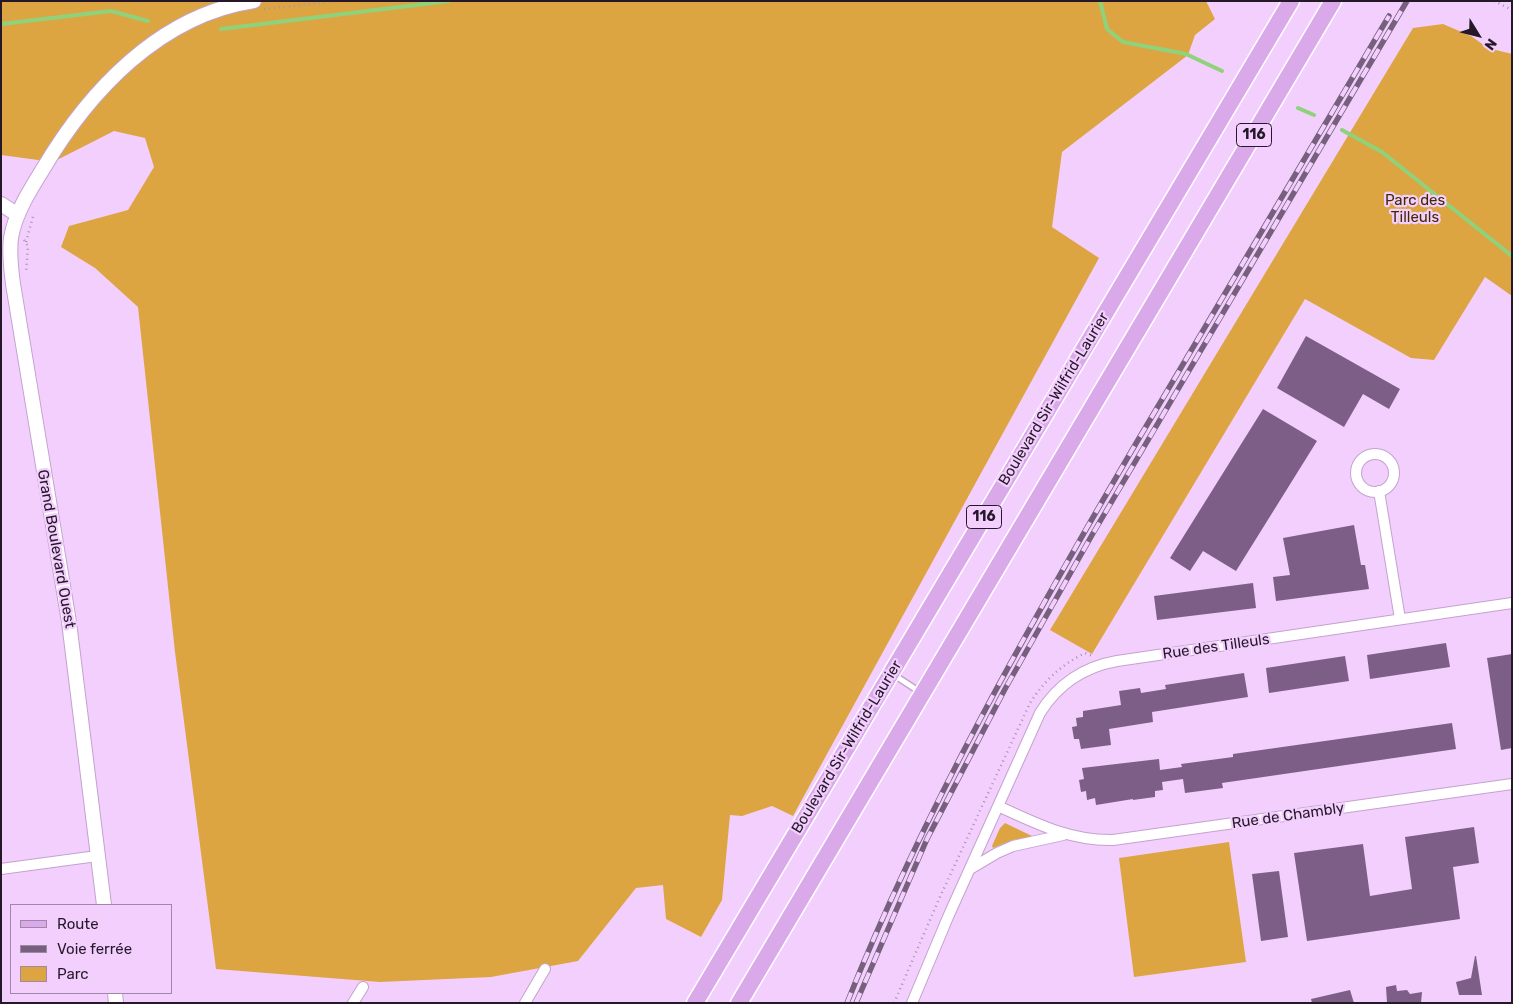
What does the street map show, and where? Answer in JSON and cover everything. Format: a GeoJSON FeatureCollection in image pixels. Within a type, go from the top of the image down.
{"type":"FeatureCollection","features":[{"type":"Feature","properties":{"kind":"main road","name":"Boulevard Sir-Wilfrid-Laurier"},"geometry":{"type":"LineString","coordinates":[[695,1003],[1291,1]]}},
{"type":"Feature","properties":{"kind":"main road","name":"116"},"geometry":{"type":"LineString","coordinates":[[739,1003],[1333,1]]}},
{"type":"Feature","properties":{"kind":"street","name":"Grand Boulevard Ouest"},"geometry":{"type":"LineString","coordinates":[[104,904],[69,622],[13,284],[10,242],[18,215],[35,182],[66,131],[90,100],[117,73],[155,43],[193,19],[232,5],[259,5]]}},
{"type":"Feature","properties":{"kind":"street"},"geometry":{"type":"LineString","coordinates":[[1,204],[18,215]]}},
{"type":"Feature","properties":{"kind":"street"},"geometry":{"type":"LineString","coordinates":[[1379,491],[1400,620]]}},
{"type":"Feature","properties":{"kind":"street","name":"Rue des Tilleuls"},"geometry":{"type":"LineString","coordinates":[[998,806],[1045,706],[1068,681],[1090,668],[1117,661],[1512,603]]}},
{"type":"Feature","properties":{"kind":"street","name":"Rue de Chambly"},"geometry":{"type":"LineString","coordinates":[[998,806],[1041,826],[1064,834],[1091,840],[1124,840],[1512,784]]}},
{"type":"Feature","properties":{"kind":"street"},"geometry":{"type":"LineString","coordinates":[[912,1003],[998,806]]}},
{"type":"Feature","properties":{"kind":"street","name":"Rue de Chambly"},"geometry":{"type":"LineString","coordinates":[[969,870],[997,853],[1013,846],[1064,834]]}},
{"type":"Feature","properties":{"kind":"street"},"geometry":{"type":"LineString","coordinates":[[1,868],[97,856]]}},
{"type":"Feature","properties":{"kind":"street"},"geometry":{"type":"LineString","coordinates":[[525,1003],[545,968]]}},
{"type":"Feature","properties":{"kind":"street"},"geometry":{"type":"LineString","coordinates":[[353,1003],[363,987]]}},
{"type":"Feature","properties":{"kind":"lane"},"geometry":{"type":"LineString","coordinates":[[891,674],[923,693]]}},
{"type":"Feature","properties":{"kind":"path"},"geometry":{"type":"LineString","coordinates":[[259,5],[337,1]]}},
{"type":"Feature","properties":{"kind":"path"},"geometry":{"type":"LineString","coordinates":[[1494,1],[1512,10]]}},
{"type":"Feature","properties":{"kind":"path"},"geometry":{"type":"LineString","coordinates":[[26,242],[36,206]]}},
{"type":"Feature","properties":{"kind":"path"},"geometry":{"type":"LineString","coordinates":[[992,782],[997,784]]}},
{"type":"Feature","properties":{"kind":"green space"},"geometry":{"type":"Polygon","coordinates":[[[1,1],[1206,1],[1215,19],[1195,35],[1188,55],[1062,152],[1052,227],[1099,258],[793,816],[772,806],[742,816],[730,815],[722,900],[701,937],[666,919],[663,885],[636,888],[578,961],[491,977],[380,982],[216,969],[175,652],[138,307],[95,268],[61,247],[69,226],[128,210],[154,167],[145,138],[114,131],[53,162],[1,155],[1,1]]]}},
{"type":"Feature","properties":{"kind":"green space","name":"Parc des Tilleuls"},"geometry":{"type":"Polygon","coordinates":[[[1443,24],[1471,36],[1488,48],[1512,54],[1512,296],[1485,277],[1434,360],[1411,358],[1305,299],[1092,654],[1050,630],[1413,28],[1443,24]]]}},
{"type":"Feature","properties":{"kind":"green space"},"geometry":{"type":"Polygon","coordinates":[[[1005,823],[1032,837],[1013,840],[993,848],[992,846],[1000,828],[1005,823]]]}},
{"type":"Feature","properties":{"kind":"green space"},"geometry":{"type":"Polygon","coordinates":[[[1229,842],[1246,962],[1134,977],[1119,858],[1229,842]]]}},
{"type":"Feature","properties":{"kind":"building"},"geometry":{"type":"Polygon","coordinates":[[[1306,336],[1400,389],[1389,409],[1363,394],[1344,427],[1277,388],[1306,336]]]}},
{"type":"Feature","properties":{"kind":"building"},"geometry":{"type":"Polygon","coordinates":[[[1263,409],[1317,441],[1236,571],[1203,551],[1190,571],[1170,558],[1263,409]]]}},
{"type":"Feature","properties":{"kind":"building"},"geometry":{"type":"Polygon","coordinates":[[[1354,525],[1361,565],[1365,565],[1369,589],[1276,601],[1273,577],[1290,575],[1283,538],[1354,525]]]}},
{"type":"Feature","properties":{"kind":"building"},"geometry":{"type":"Polygon","coordinates":[[[1253,583],[1256,608],[1157,620],[1154,596],[1253,583]]]}},
{"type":"Feature","properties":{"kind":"building"},"geometry":{"type":"Polygon","coordinates":[[[1446,643],[1450,667],[1370,679],[1367,655],[1446,643]]]}},
{"type":"Feature","properties":{"kind":"building"},"geometry":{"type":"Polygon","coordinates":[[[1512,654],[1512,748],[1501,750],[1487,658],[1512,654]]]}},
{"type":"Feature","properties":{"kind":"building"},"geometry":{"type":"Polygon","coordinates":[[[1345,656],[1349,681],[1269,693],[1266,668],[1345,656]]]}},
{"type":"Feature","properties":{"kind":"building"},"geometry":{"type":"Polygon","coordinates":[[[1244,673],[1248,697],[1152,712],[1153,722],[1109,729],[1111,745],[1081,749],[1079,739],[1074,739],[1072,727],[1077,726],[1076,718],[1083,717],[1083,711],[1121,705],[1119,691],[1140,688],[1141,693],[1166,689],[1165,685],[1244,673]]]}},
{"type":"Feature","properties":{"kind":"building"},"geometry":{"type":"Polygon","coordinates":[[[1452,723],[1456,749],[1222,783],[1223,788],[1185,793],[1183,779],[1162,782],[1163,790],[1155,791],[1155,797],[1096,805],[1095,798],[1087,800],[1086,791],[1081,792],[1079,780],[1084,779],[1082,768],[1159,759],[1160,770],[1182,767],[1181,764],[1233,757],[1233,754],[1452,723]]]}},
{"type":"Feature","properties":{"kind":"building"},"geometry":{"type":"Polygon","coordinates":[[[1474,827],[1479,863],[1453,867],[1460,919],[1307,941],[1294,853],[1363,844],[1370,896],[1412,889],[1405,837],[1474,827]]]}},
{"type":"Feature","properties":{"kind":"building"},"geometry":{"type":"Polygon","coordinates":[[[1279,871],[1288,937],[1261,941],[1252,874],[1279,871]]]}},
{"type":"Feature","properties":{"kind":"building"},"geometry":{"type":"Polygon","coordinates":[[[1475,956],[1482,995],[1459,995],[1456,982],[1471,978],[1475,956]]]}},
{"type":"Feature","properties":{"kind":"building"},"geometry":{"type":"Polygon","coordinates":[[[1396,985],[1397,991],[1407,990],[1410,994],[1422,992],[1421,1003],[1387,1003],[1386,987],[1396,985]]]}},
{"type":"Feature","properties":{"kind":"building"},"geometry":{"type":"Polygon","coordinates":[[[1350,990],[1354,1003],[1312,1003],[1311,999],[1350,990]]]}},
{"type":"Feature","properties":{"kind":"waterway"},"geometry":{"type":"LineString","coordinates":[[221,29],[449,1]]}},
{"type":"Feature","properties":{"kind":"waterway"},"geometry":{"type":"LineString","coordinates":[[1100,1],[1107,29],[1123,42],[1186,54],[1222,71]]}},
{"type":"Feature","properties":{"kind":"waterway"},"geometry":{"type":"LineString","coordinates":[[1,24],[111,11],[148,21]]}},
{"type":"Feature","properties":{"kind":"waterway"},"geometry":{"type":"LineString","coordinates":[[1298,108],[1314,115]]}},
{"type":"Feature","properties":{"kind":"waterway"},"geometry":{"type":"LineString","coordinates":[[1342,130],[1382,152],[1512,256]]}},
{"type":"Feature","properties":{"kind":"railway"},"geometry":{"type":"LineString","coordinates":[[856,1003],[927,839],[1005,689],[1092,535],[1407,1]]}},
{"type":"Feature","properties":{"kind":"railway"},"geometry":{"type":"LineString","coordinates":[[847,1003],[910,858],[945,786],[1020,646],[1138,440],[1389,16]]}}]}
